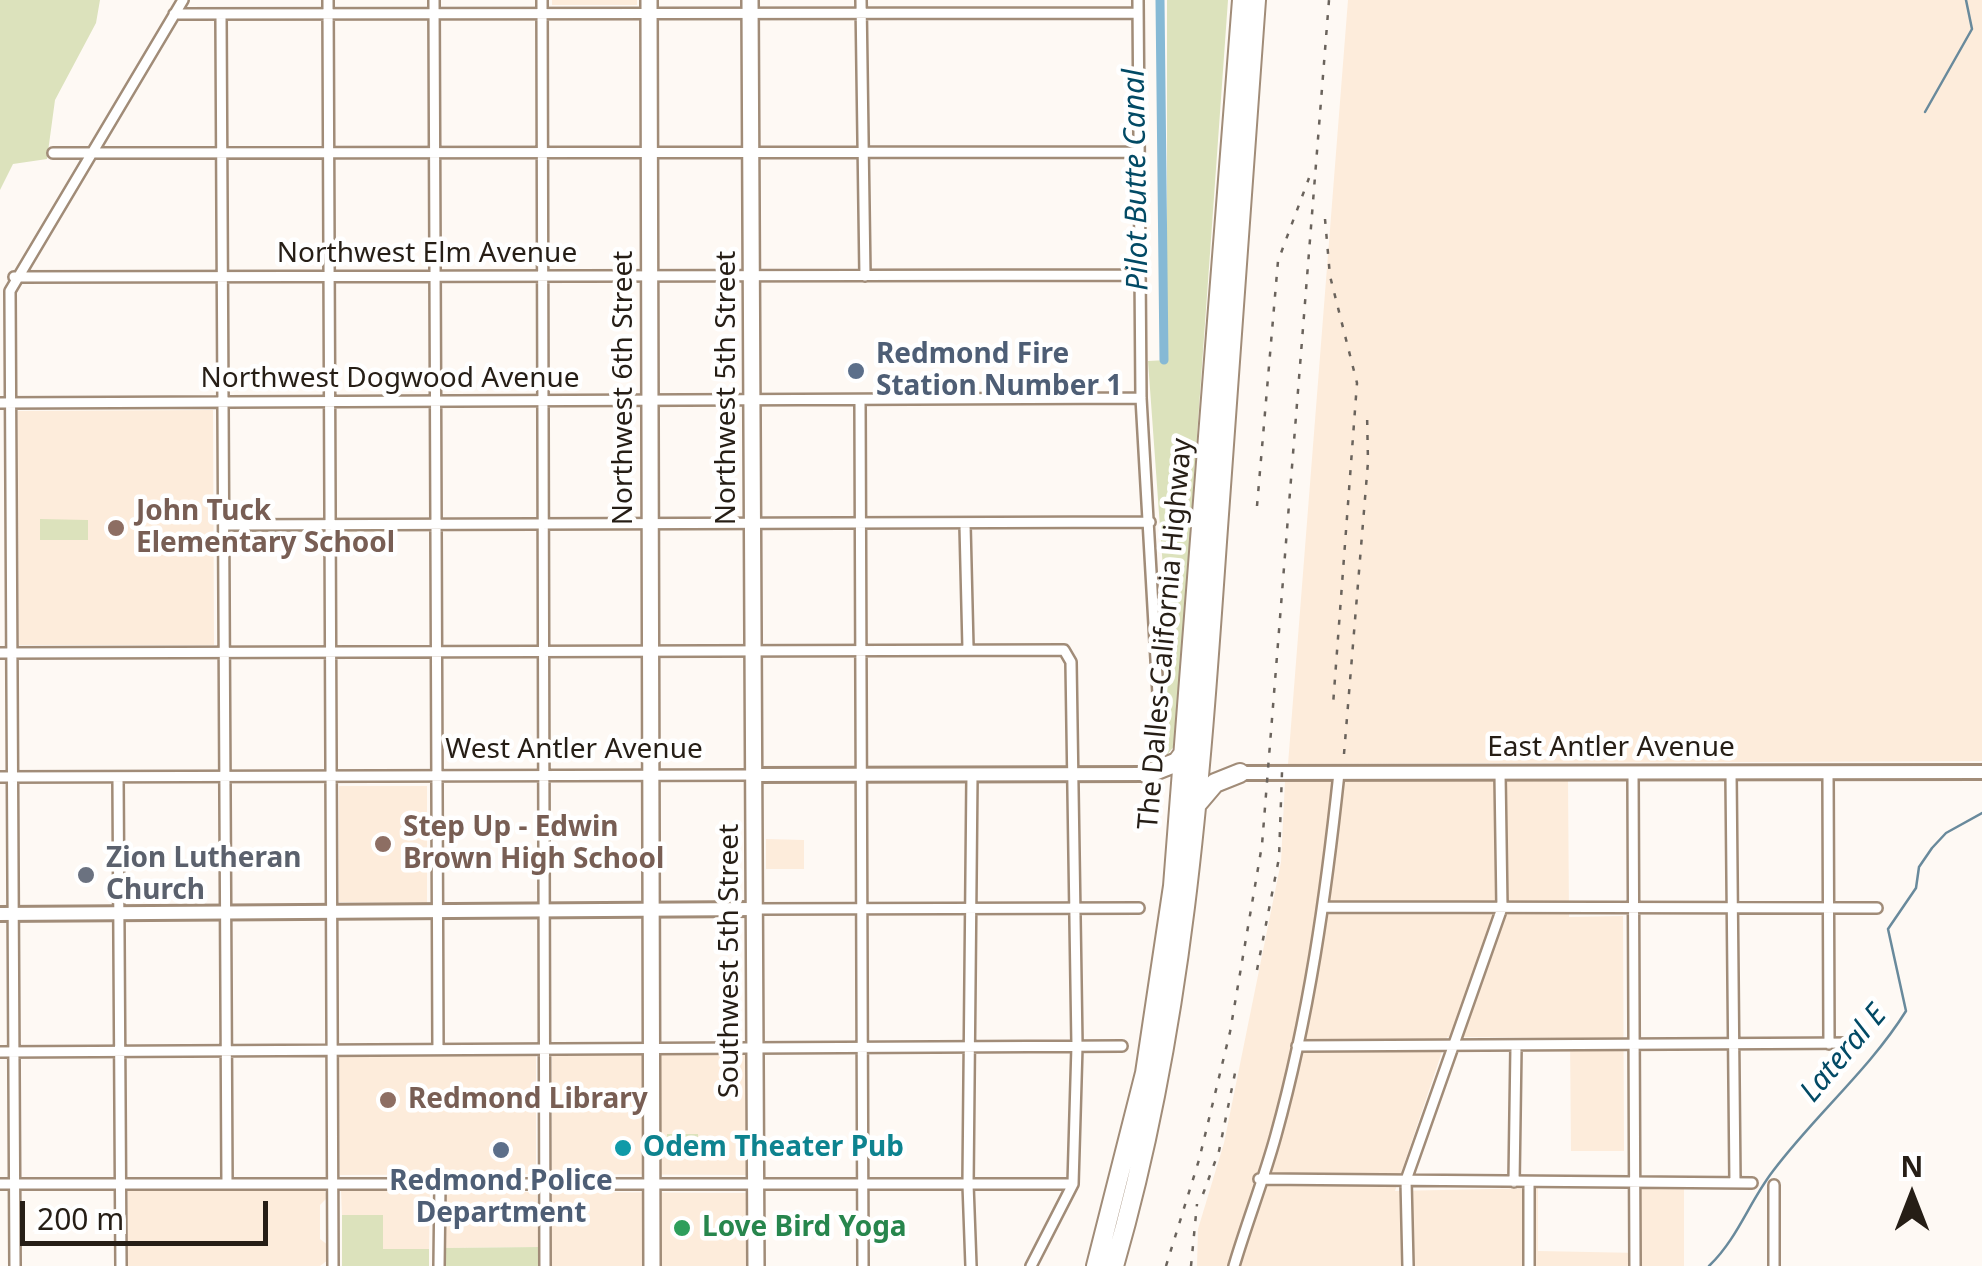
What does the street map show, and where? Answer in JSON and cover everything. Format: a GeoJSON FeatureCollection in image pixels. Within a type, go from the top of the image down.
{"type":"FeatureCollection","features":[{"type":"Feature","properties":{"kind":"highway","name":"The Dalles-California Highway"},"geometry":{"type":"LineString","coordinates":[[1195,747],[1242,0]]}},
{"type":"Feature","properties":{"kind":"highway","name":"The Dalles-California Highway"},"geometry":{"type":"LineString","coordinates":[[1110,1266],[1161,1076],[1181,955],[1189,801],[1256,0]]}},
{"type":"Feature","properties":{"kind":"highway"},"geometry":{"type":"LineString","coordinates":[[1147,774],[1177,762],[1195,747],[1216,766],[1240,774]]}},
{"type":"Feature","properties":{"kind":"highway"},"geometry":{"type":"LineString","coordinates":[[1147,774],[1168,780],[1189,801],[1215,783],[1240,774]]}},
{"type":"Feature","properties":{"kind":"main road","name":"Northwest 6th Street"},"geometry":{"type":"LineString","coordinates":[[648,7],[652,1266]]}},
{"type":"Feature","properties":{"kind":"main road","name":"Northwest 5th Street"},"geometry":{"type":"LineString","coordinates":[[750,7],[754,775]]}},
{"type":"Feature","properties":{"kind":"main road","name":"Southwest 5th Street"},"geometry":{"type":"LineString","coordinates":[[754,775],[756,1266]]}},
{"type":"Feature","properties":{"kind":"street"},"geometry":{"type":"LineString","coordinates":[[15,1266],[16,1052],[6,914],[13,777],[12,528],[5,403],[10,291],[14,278],[183,0]]}},
{"type":"Feature","properties":{"kind":"street"},"geometry":{"type":"LineString","coordinates":[[328,0],[333,1266]]}},
{"type":"Feature","properties":{"kind":"street"},"geometry":{"type":"LineString","coordinates":[[434,0],[438,1050]]}},
{"type":"Feature","properties":{"kind":"street"},"geometry":{"type":"LineString","coordinates":[[542,0],[545,1266]]}},
{"type":"Feature","properties":{"kind":"street"},"geometry":{"type":"LineString","coordinates":[[860,0],[865,276]]}},
{"type":"Feature","properties":{"kind":"street"},"geometry":{"type":"LineString","coordinates":[[1032,0],[1032,14]]}},
{"type":"Feature","properties":{"kind":"street"},"geometry":{"type":"LineString","coordinates":[[1088,0],[1088,14]]}},
{"type":"Feature","properties":{"kind":"street"},"geometry":{"type":"LineString","coordinates":[[1138,0],[1140,398],[1159,712]]}},
{"type":"Feature","properties":{"kind":"street"},"geometry":{"type":"LineString","coordinates":[[174,14],[542,15],[648,7],[750,7],[861,14],[1138,13]]}},
{"type":"Feature","properties":{"kind":"street"},"geometry":{"type":"LineString","coordinates":[[221,16],[227,1184]]}},
{"type":"Feature","properties":{"kind":"street"},"geometry":{"type":"LineString","coordinates":[[53,153],[1137,152]]}},
{"type":"Feature","properties":{"kind":"street","name":"Northwest Elm Avenue"},"geometry":{"type":"LineString","coordinates":[[14,278],[1140,275]]}},
{"type":"Feature","properties":{"kind":"street","name":"Northwest Dogwood Avenue"},"geometry":{"type":"LineString","coordinates":[[5,403],[1140,398]]}},
{"type":"Feature","properties":{"kind":"street"},"geometry":{"type":"LineString","coordinates":[[860,400],[864,775],[862,1266]]}},
{"type":"Feature","properties":{"kind":"street"},"geometry":{"type":"LineString","coordinates":[[225,526],[966,526],[1150,522]]}},
{"type":"Feature","properties":{"kind":"street"},"geometry":{"type":"LineString","coordinates":[[966,526],[968,648]]}},
{"type":"Feature","properties":{"kind":"street"},"geometry":{"type":"LineString","coordinates":[[0,528],[12,528]]}},
{"type":"Feature","properties":{"kind":"street"},"geometry":{"type":"LineString","coordinates":[[0,653],[861,647],[1064,650],[1072,662],[1077,1046],[1073,1184],[1031,1266]]}},
{"type":"Feature","properties":{"kind":"street","name":"East Antler Avenue"},"geometry":{"type":"LineString","coordinates":[[1240,774],[1982,772]]}},
{"type":"Feature","properties":{"kind":"street"},"geometry":{"type":"LineString","coordinates":[[1234,1266],[1259,1179],[1276,1138],[1297,1046],[1324,907],[1339,773]]}},
{"type":"Feature","properties":{"kind":"street"},"geometry":{"type":"LineString","coordinates":[[1731,773],[1734,1183]]}},
{"type":"Feature","properties":{"kind":"street"},"geometry":{"type":"LineString","coordinates":[[1828,773],[1829,1044]]}},
{"type":"Feature","properties":{"kind":"street","name":"West Antler Avenue"},"geometry":{"type":"LineString","coordinates":[[0,777],[1147,774]]}},
{"type":"Feature","properties":{"kind":"street"},"geometry":{"type":"LineString","coordinates":[[1408,1266],[1406,1180],[1502,908],[1500,774]]}},
{"type":"Feature","properties":{"kind":"street"},"geometry":{"type":"LineString","coordinates":[[1632,774],[1635,1266]]}},
{"type":"Feature","properties":{"kind":"street"},"geometry":{"type":"LineString","coordinates":[[971,1266],[968,909],[972,776]]}},
{"type":"Feature","properties":{"kind":"street"},"geometry":{"type":"LineString","coordinates":[[118,777],[122,1266]]}},
{"type":"Feature","properties":{"kind":"street"},"geometry":{"type":"LineString","coordinates":[[1324,907],[1877,908]]}},
{"type":"Feature","properties":{"kind":"street"},"geometry":{"type":"LineString","coordinates":[[6,914],[1139,908]]}},
{"type":"Feature","properties":{"kind":"street"},"geometry":{"type":"LineString","coordinates":[[1297,1046],[1860,1044]]}},
{"type":"Feature","properties":{"kind":"street"},"geometry":{"type":"LineString","coordinates":[[0,1052],[1122,1046]]}},
{"type":"Feature","properties":{"kind":"street"},"geometry":{"type":"LineString","coordinates":[[1514,1182],[1516,1047]]}},
{"type":"Feature","properties":{"kind":"street"},"geometry":{"type":"LineString","coordinates":[[1259,1179],[1752,1183]]}},
{"type":"Feature","properties":{"kind":"street"},"geometry":{"type":"LineString","coordinates":[[1528,1266],[1529,1182]]}},
{"type":"Feature","properties":{"kind":"street"},"geometry":{"type":"LineString","coordinates":[[0,1184],[1073,1184]]}},
{"type":"Feature","properties":{"kind":"street"},"geometry":{"type":"LineString","coordinates":[[439,1266],[440,1184]]}},
{"type":"Feature","properties":{"kind":"street"},"geometry":{"type":"LineString","coordinates":[[1774,1184],[1774,1266]]}},
{"type":"Feature","properties":{"kind":"shaded area"},"geometry":{"type":"Polygon","coordinates":[[[552,0],[637,0],[637,5],[552,5],[552,0]]]}},
{"type":"Feature","properties":{"kind":"shaded area"},"geometry":{"type":"Polygon","coordinates":[[[1348,0],[1982,0],[1982,761],[1288,764],[1348,0]]]}},
{"type":"Feature","properties":{"kind":"shaded area","name":"John Tuck Elementary School"},"geometry":{"type":"Polygon","coordinates":[[[213,410],[214,645],[19,645],[18,411],[213,410]]]}},
{"type":"Feature","properties":{"kind":"shaded area"},"geometry":{"type":"Polygon","coordinates":[[[1568,779],[1569,917],[1623,916],[1624,1151],[1571,1151],[1570,1038],[1447,1037],[1395,1191],[1538,1188],[1538,1251],[1640,1253],[1640,1189],[1684,1188],[1684,1266],[1197,1266],[1198,1229],[1224,1143],[1281,862],[1285,781],[1568,779]]]}},
{"type":"Feature","properties":{"kind":"shaded area","name":"Step Up - Edwin Brown High School"},"geometry":{"type":"Polygon","coordinates":[[[339,786],[427,786],[427,903],[339,902],[339,786]]]}},
{"type":"Feature","properties":{"kind":"shaded area"},"geometry":{"type":"Polygon","coordinates":[[[766,839],[804,840],[804,869],[766,869],[766,839]]]}},
{"type":"Feature","properties":{"kind":"shaded area"},"geometry":{"type":"Polygon","coordinates":[[[536,1053],[536,1174],[340,1175],[339,1054],[536,1053]]]}},
{"type":"Feature","properties":{"kind":"shaded area"},"geometry":{"type":"Polygon","coordinates":[[[747,1053],[748,1175],[552,1174],[552,1055],[747,1053]]]}},
{"type":"Feature","properties":{"kind":"shaded area"},"geometry":{"type":"Polygon","coordinates":[[[324,1190],[328,1197],[320,1205],[320,1239],[328,1245],[328,1260],[320,1266],[128,1266],[128,1191],[324,1190]]]}},
{"type":"Feature","properties":{"kind":"shaded area"},"geometry":{"type":"Polygon","coordinates":[[[341,1190],[430,1190],[429,1249],[383,1249],[383,1215],[342,1215],[341,1190]]]}},
{"type":"Feature","properties":{"kind":"shaded area"},"geometry":{"type":"Polygon","coordinates":[[[449,1192],[537,1192],[539,1247],[444,1248],[445,1197],[449,1192]]]}},
{"type":"Feature","properties":{"kind":"shaded area"},"geometry":{"type":"Polygon","coordinates":[[[551,1192],[749,1193],[749,1266],[551,1266],[551,1192]]]}},
{"type":"Feature","properties":{"kind":"green space"},"geometry":{"type":"Polygon","coordinates":[[[0,0],[100,0],[96,23],[55,100],[47,159],[13,164],[0,190],[0,0]]]}},
{"type":"Feature","properties":{"kind":"green space"},"geometry":{"type":"Polygon","coordinates":[[[1167,0],[1228,0],[1175,745],[1162,761],[1167,624],[1148,361],[1167,360],[1167,0]]]}},
{"type":"Feature","properties":{"kind":"green space"},"geometry":{"type":"Polygon","coordinates":[[[40,519],[88,520],[88,540],[40,540],[40,519]]]}},
{"type":"Feature","properties":{"kind":"green space"},"geometry":{"type":"Polygon","coordinates":[[[667,1134],[698,1134],[698,1148],[667,1148],[667,1134]]]}},
{"type":"Feature","properties":{"kind":"green space"},"geometry":{"type":"Polygon","coordinates":[[[342,1215],[383,1215],[383,1249],[429,1249],[429,1266],[342,1266],[342,1215]]]}},
{"type":"Feature","properties":{"kind":"green space"},"geometry":{"type":"Polygon","coordinates":[[[539,1247],[539,1266],[444,1266],[444,1248],[539,1247]]]}},
{"type":"Feature","properties":{"kind":"waterway","name":"Pilot Butte Canal"},"geometry":{"type":"LineString","coordinates":[[1160,0],[1164,360]]}},
{"type":"Feature","properties":{"kind":"waterway","name":"Lateral E"},"geometry":{"type":"LineString","coordinates":[[1925,112],[1972,29],[1966,0]]}},
{"type":"Feature","properties":{"kind":"waterway","name":"Lateral E"},"geometry":{"type":"LineString","coordinates":[[1709,1266],[1728,1244],[1773,1171],[1876,1053],[1906,1011],[1888,929],[1916,888],[1919,867],[1932,848],[1946,833],[1982,813]]}},
{"type":"Feature","properties":{"kind":"railway"},"geometry":{"type":"LineString","coordinates":[[1166,1266],[1199,1160],[1230,1032],[1262,845],[1329,0]]}},
{"type":"Feature","properties":{"kind":"railway"},"geometry":{"type":"LineString","coordinates":[[1257,506],[1278,261],[1309,178]]}},
{"type":"Feature","properties":{"kind":"railway"},"geometry":{"type":"LineString","coordinates":[[1325,219],[1330,276],[1357,383],[1333,705]]}},
{"type":"Feature","properties":{"kind":"railway"},"geometry":{"type":"LineString","coordinates":[[1344,754],[1368,462],[1367,412]]}},
{"type":"Feature","properties":{"kind":"railway"},"geometry":{"type":"LineString","coordinates":[[1257,970],[1279,858],[1282,772]]}},
{"type":"Feature","properties":{"kind":"railway"},"geometry":{"type":"LineString","coordinates":[[1203,1194],[1219,1151],[1235,1073]]}},
{"type":"Feature","properties":{"kind":"railway"},"geometry":{"type":"LineString","coordinates":[[1191,1266],[1197,1204]]}},
{"type":"Feature","properties":{"kind":"place","name":"Redmond Fire Station Number 1"},"geometry":{"type":"Point","coordinates":[856,371]}},
{"type":"Feature","properties":{"kind":"place","name":"John Tuck Elementary School"},"geometry":{"type":"Point","coordinates":[116,528]}},
{"type":"Feature","properties":{"kind":"place","name":"Step Up - Edwin Brown High School"},"geometry":{"type":"Point","coordinates":[383,844]}},
{"type":"Feature","properties":{"kind":"place","name":"Zion Lutheran Church"},"geometry":{"type":"Point","coordinates":[86,875]}},
{"type":"Feature","properties":{"kind":"place","name":"Redmond Library"},"geometry":{"type":"Point","coordinates":[388,1100]}},
{"type":"Feature","properties":{"kind":"place","name":"Odem Theater Pub"},"geometry":{"type":"Point","coordinates":[623,1148]}},
{"type":"Feature","properties":{"kind":"place","name":"Redmond Police Department"},"geometry":{"type":"Point","coordinates":[501,1150]}},
{"type":"Feature","properties":{"kind":"place","name":"Love Bird Yoga"},"geometry":{"type":"Point","coordinates":[682,1228]}}]}
